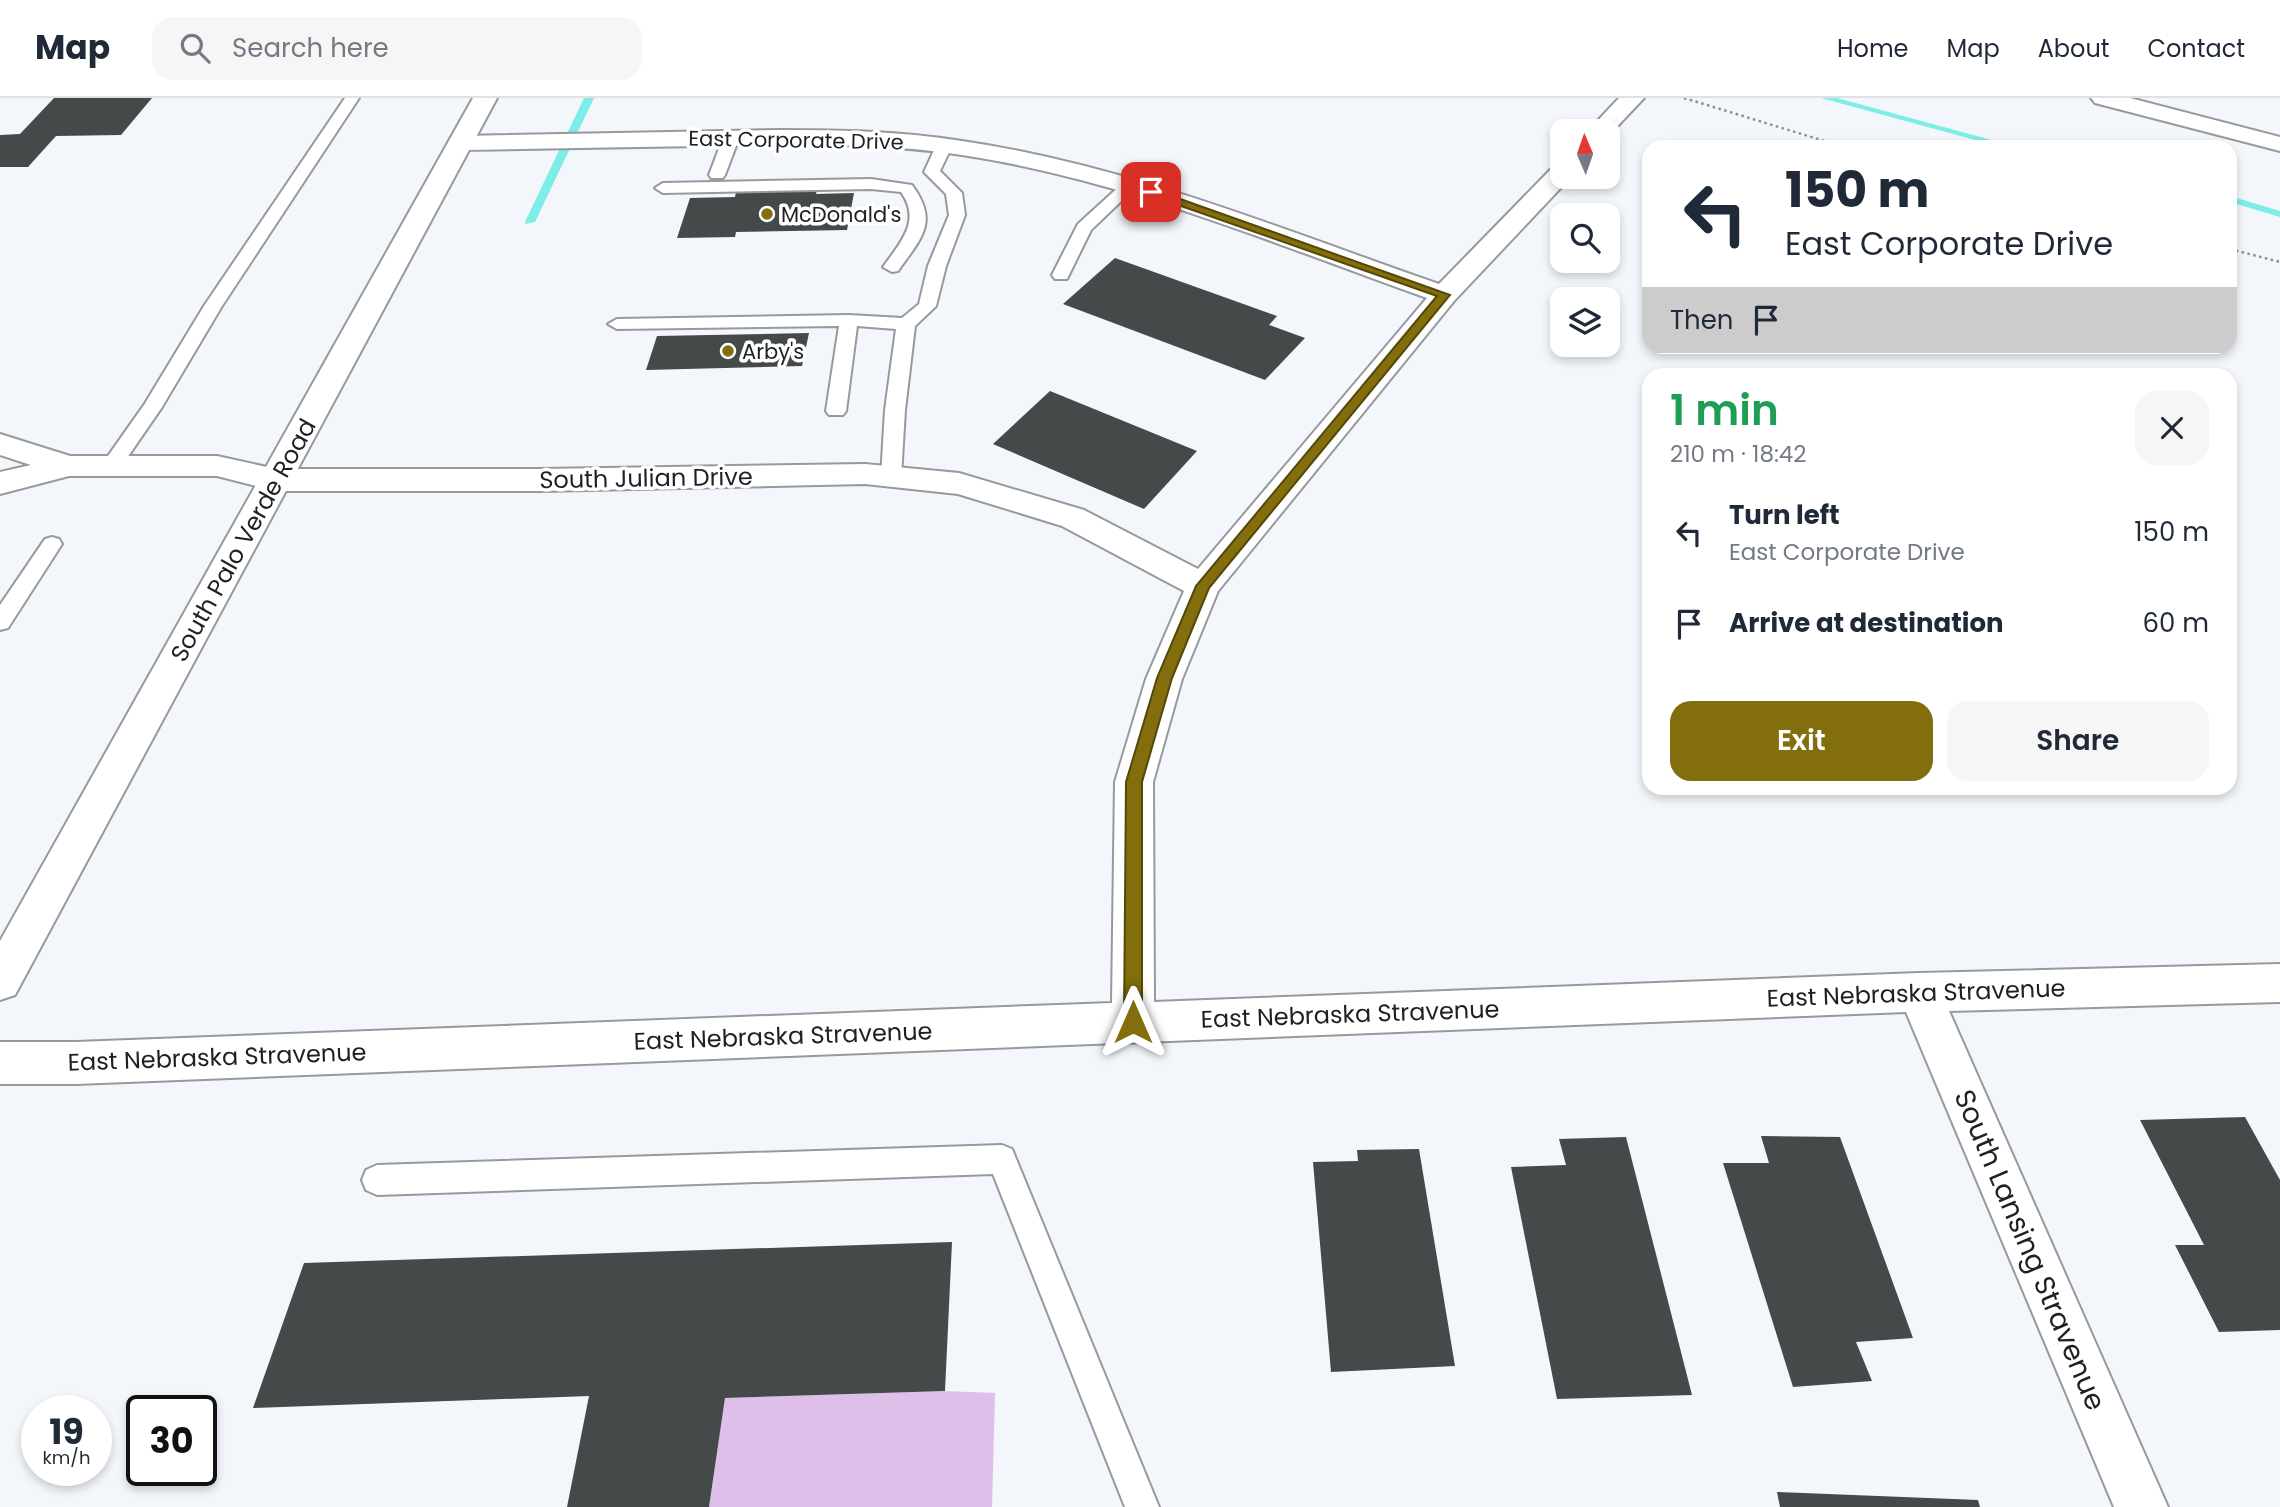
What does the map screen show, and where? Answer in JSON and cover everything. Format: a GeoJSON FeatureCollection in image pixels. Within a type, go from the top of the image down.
{"type":"FeatureCollection","features":[{"type":"Feature","properties":{"kind":"street","name":"South Palo Verde Road"},"geometry":{"type":"LineString","coordinates":[[0,981],[485,98]]}},
{"type":"Feature","properties":{"kind":"street"},"geometry":{"type":"LineString","coordinates":[[1612,119],[1632,98]]}},
{"type":"Feature","properties":{"kind":"street"},"geometry":{"type":"LineString","coordinates":[[2103,98],[2280,144]]}},
{"type":"Feature","properties":{"kind":"street","name":"East Corporate Drive"},"geometry":{"type":"LineString","coordinates":[[460,143],[881,138],[944,146],[1047,164],[1129,186],[1444,295]]}},
{"type":"Feature","properties":{"kind":"street"},"geometry":{"type":"LineString","coordinates":[[1133,1022],[1134,782],[1164,678],[1203,586],[1444,295],[1550,184]]}},
{"type":"Feature","properties":{"kind":"street","name":"South Julian Drive"},"geometry":{"type":"LineString","coordinates":[[0,444],[69,466]]}},
{"type":"Feature","properties":{"kind":"street","name":"South Julian Drive"},"geometry":{"type":"LineString","coordinates":[[0,483],[69,466],[216,466],[276,480],[541,481],[865,474],[958,484],[1073,518],[1203,586]]}},
{"type":"Feature","properties":{"kind":"street","name":"East Nebraska Stravenue"},"geometry":{"type":"LineString","coordinates":[[0,1063],[76,1063],[1919,992],[2280,983]]}},
{"type":"Feature","properties":{"kind":"street","name":"South Lansing Stravenue"},"geometry":{"type":"LineString","coordinates":[[1919,992],[2141,1507]]}},
{"type":"Feature","properties":{"kind":"lane"},"geometry":{"type":"LineString","coordinates":[[111,466],[152,407],[213,306],[352,98]]}},
{"type":"Feature","properties":{"kind":"lane"},"geometry":{"type":"LineString","coordinates":[[717,175],[731,138]]}},
{"type":"Feature","properties":{"kind":"lane"},"geometry":{"type":"LineString","coordinates":[[891,477],[895,410],[906,324],[927,306],[937,266],[957,215],[954,192],[932,172],[944,146]]}},
{"type":"Feature","properties":{"kind":"lane"},"geometry":{"type":"LineString","coordinates":[[663,188],[871,184],[906,188],[918,201],[919,228],[892,267]]}},
{"type":"Feature","properties":{"kind":"lane"},"geometry":{"type":"LineString","coordinates":[[1061,275],[1084,228],[1129,186]]}},
{"type":"Feature","properties":{"kind":"lane"},"geometry":{"type":"LineString","coordinates":[[617,324],[849,320],[906,324]]}},
{"type":"Feature","properties":{"kind":"lane"},"geometry":{"type":"LineString","coordinates":[[836,411],[849,320]]}},
{"type":"Feature","properties":{"kind":"lane"},"geometry":{"type":"LineString","coordinates":[[0,622],[52,544]]}},
{"type":"Feature","properties":{"kind":"lane"},"geometry":{"type":"LineString","coordinates":[[377,1180],[1002,1159],[1142,1507]]}},
{"type":"Feature","properties":{"kind":"path"},"geometry":{"type":"LineString","coordinates":[[1684,98],[1821,140]]}},
{"type":"Feature","properties":{"kind":"path"},"geometry":{"type":"LineString","coordinates":[[2237,251],[2280,262]]}},
{"type":"Feature","properties":{"kind":"shaded area"},"geometry":{"type":"Polygon","coordinates":[[[945,1391],[995,1393],[992,1507],[709,1507],[725,1398],[945,1391]]]}},
{"type":"Feature","properties":{"kind":"building"},"geometry":{"type":"Polygon","coordinates":[[[54,98],[152,98],[121,135],[56,136],[28,167],[0,167],[0,135],[20,134],[54,98]]]}},
{"type":"Feature","properties":{"kind":"building","name":"McDonald's"},"geometry":{"type":"Polygon","coordinates":[[[817,190],[816,194],[854,193],[847,230],[736,232],[735,237],[677,238],[690,198],[735,197],[736,192],[817,190]]]}},
{"type":"Feature","properties":{"kind":"building"},"geometry":{"type":"Polygon","coordinates":[[[1115,258],[1277,316],[1269,325],[1305,338],[1265,380],[1063,304],[1115,258]]]}},
{"type":"Feature","properties":{"kind":"building","name":"Arby's"},"geometry":{"type":"Polygon","coordinates":[[[809,333],[802,366],[646,370],[657,336],[809,333]]]}},
{"type":"Feature","properties":{"kind":"building"},"geometry":{"type":"Polygon","coordinates":[[[1050,391],[1197,451],[1144,509],[993,444],[1050,391]]]}},
{"type":"Feature","properties":{"kind":"building"},"geometry":{"type":"Polygon","coordinates":[[[2245,1117],[2280,1180],[2280,1330],[2219,1332],[2175,1245],[2204,1245],[2140,1120],[2245,1117]]]}},
{"type":"Feature","properties":{"kind":"building"},"geometry":{"type":"Polygon","coordinates":[[[1761,1136],[1840,1137],[1913,1338],[1856,1342],[1872,1381],[1793,1387],[1723,1163],[1769,1163],[1761,1136]]]}},
{"type":"Feature","properties":{"kind":"building"},"geometry":{"type":"Polygon","coordinates":[[[1626,1137],[1692,1395],[1557,1399],[1511,1167],[1566,1165],[1559,1139],[1626,1137]]]}},
{"type":"Feature","properties":{"kind":"building"},"geometry":{"type":"Polygon","coordinates":[[[1419,1149],[1455,1366],[1331,1372],[1313,1162],[1358,1161],[1357,1150],[1419,1149]]]}},
{"type":"Feature","properties":{"kind":"building"},"geometry":{"type":"Polygon","coordinates":[[[952,1242],[945,1391],[725,1398],[709,1507],[567,1507],[589,1396],[253,1408],[304,1263],[952,1242]]]}},
{"type":"Feature","properties":{"kind":"building"},"geometry":{"type":"Polygon","coordinates":[[[1777,1492],[1978,1500],[1980,1507],[1780,1507],[1777,1492]]]}},
{"type":"Feature","properties":{"kind":"waterway"},"geometry":{"type":"LineString","coordinates":[[530,222],[589,98]]}},
{"type":"Feature","properties":{"kind":"waterway"},"geometry":{"type":"LineString","coordinates":[[1826,98],[1985,140]]}},
{"type":"Feature","properties":{"kind":"waterway"},"geometry":{"type":"LineString","coordinates":[[2237,201],[2280,214]]}},
{"type":"Feature","properties":{"kind":"place","name":"McDonald's"},"geometry":{"type":"Point","coordinates":[767,214]}},
{"type":"Feature","properties":{"kind":"place","name":"Arby's"},"geometry":{"type":"Point","coordinates":[728,351]}},
{"type":"Feature","properties":{"kind":"route"},"geometry":{"type":"LineString","coordinates":[[1133,1022],[1134,782],[1164,678],[1203,586],[1444,295],[1151,192]]}}]}
